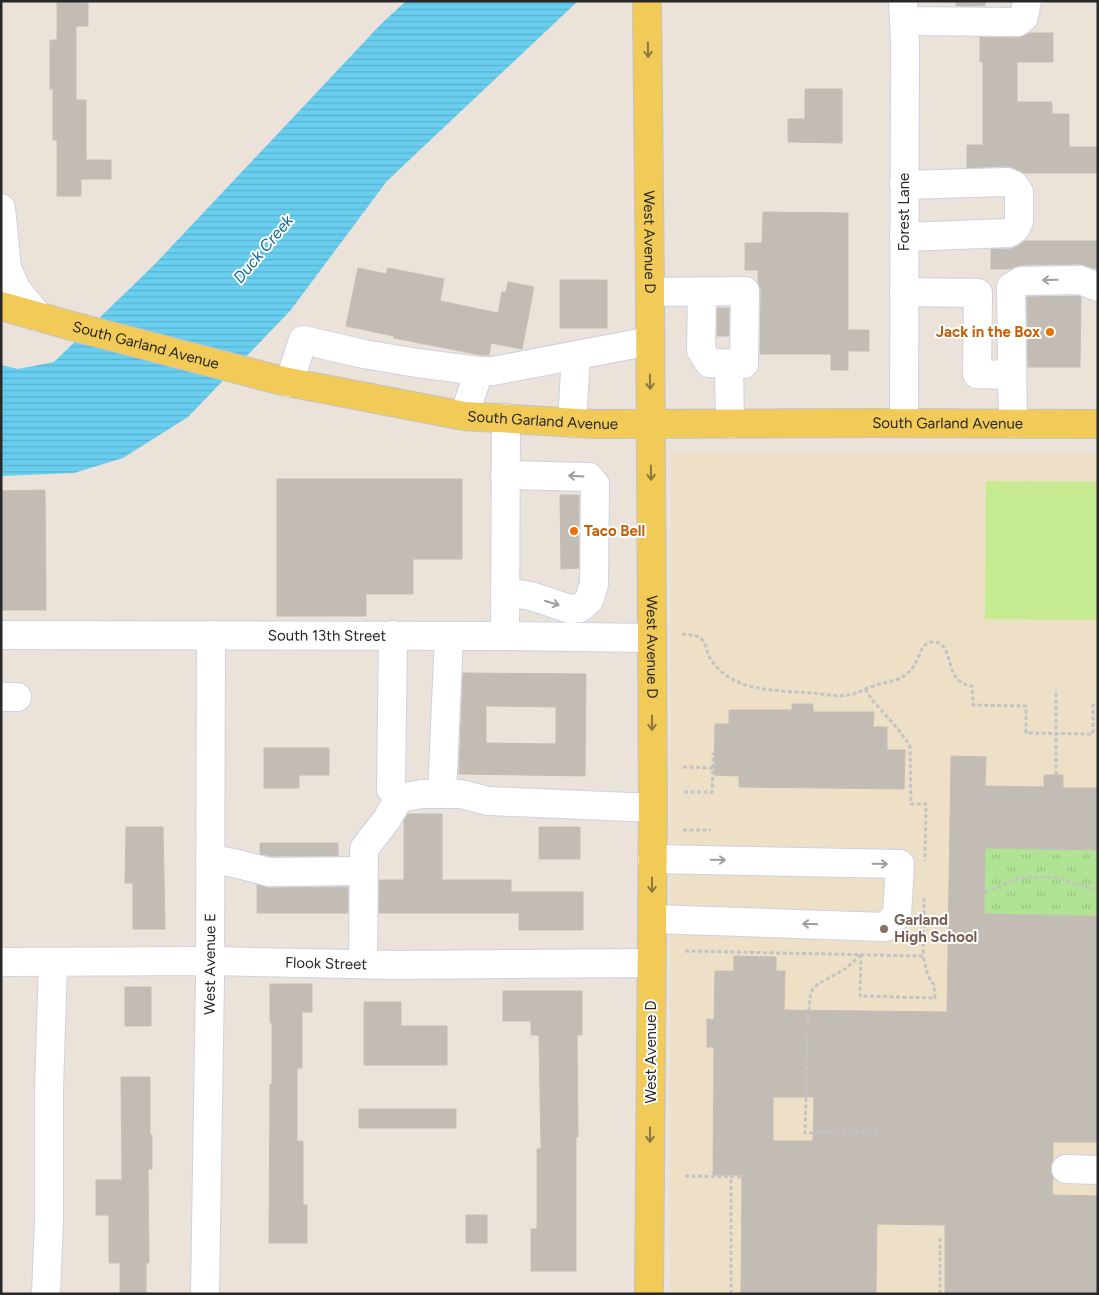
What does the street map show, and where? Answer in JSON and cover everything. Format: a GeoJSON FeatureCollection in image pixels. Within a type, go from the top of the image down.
{"type":"FeatureCollection","features":[{"type":"Feature","properties":{"kind":"main road","name":"West Avenue D"},"geometry":{"type":"LineString","coordinates":[[647,1],[653,808],[649,1294]]}},
{"type":"Feature","properties":{"kind":"main road","name":"South Garland Avenue"},"geometry":{"type":"LineString","coordinates":[[1,306],[286,382],[464,416],[594,424],[1098,424]]}},
{"type":"Feature","properties":{"kind":"street"},"geometry":{"type":"LineString","coordinates":[[904,11],[1018,22],[1024,16],[1026,1]]}},
{"type":"Feature","properties":{"kind":"street","name":"Forest Lane"},"geometry":{"type":"LineString","coordinates":[[904,11],[904,423]]}},
{"type":"Feature","properties":{"kind":"street"},"geometry":{"type":"LineString","coordinates":[[904,184],[1007,182],[1014,185],[1018,192],[1018,221],[1016,228],[1009,233],[904,237]]}},
{"type":"Feature","properties":{"kind":"street"},"geometry":{"type":"LineString","coordinates":[[1,208],[7,268],[16,289],[39,317]]}},
{"type":"Feature","properties":{"kind":"street"},"geometry":{"type":"LineString","coordinates":[[1012,424],[1011,287],[1021,281],[1080,280],[1098,287]]}},
{"type":"Feature","properties":{"kind":"street"},"geometry":{"type":"LineString","coordinates":[[650,292],[745,291],[744,364],[709,363],[701,350],[702,292]]}},
{"type":"Feature","properties":{"kind":"street"},"geometry":{"type":"LineString","coordinates":[[904,292],[978,293],[977,374],[1012,375]]}},
{"type":"Feature","properties":{"kind":"street"},"geometry":{"type":"LineString","coordinates":[[286,382],[303,340],[417,363],[479,371],[493,371],[650,341]]}},
{"type":"Feature","properties":{"kind":"street"},"geometry":{"type":"LineString","coordinates":[[572,423],[576,355]]}},
{"type":"Feature","properties":{"kind":"street"},"geometry":{"type":"LineString","coordinates":[[729,364],[730,424]]}},
{"type":"Feature","properties":{"kind":"street"},"geometry":{"type":"LineString","coordinates":[[464,416],[479,371]]}},
{"type":"Feature","properties":{"kind":"street"},"geometry":{"type":"LineString","coordinates":[[505,636],[506,418]]}},
{"type":"Feature","properties":{"kind":"street"},"geometry":{"type":"LineString","coordinates":[[505,475],[589,477],[594,484],[594,584],[589,600],[580,608],[570,609],[531,596],[505,592]]}},
{"type":"Feature","properties":{"kind":"street","name":"South 13th Street"},"geometry":{"type":"LineString","coordinates":[[1,635],[652,638]]}},
{"type":"Feature","properties":{"kind":"street","name":"West Avenue E"},"geometry":{"type":"LineString","coordinates":[[205,1294],[210,961],[211,635]]}},
{"type":"Feature","properties":{"kind":"street"},"geometry":{"type":"LineString","coordinates":[[393,636],[391,789],[399,798]]}},
{"type":"Feature","properties":{"kind":"street"},"geometry":{"type":"LineString","coordinates":[[442,794],[449,636]]}},
{"type":"Feature","properties":{"kind":"street"},"geometry":{"type":"LineString","coordinates":[[399,798],[422,794],[461,794],[488,801],[653,808]]}},
{"type":"Feature","properties":{"kind":"street"},"geometry":{"type":"LineString","coordinates":[[363,964],[364,849],[387,819],[399,798]]}},
{"type":"Feature","properties":{"kind":"street"},"geometry":{"type":"LineString","coordinates":[[210,859],[269,872],[364,871]]}},
{"type":"Feature","properties":{"kind":"street"},"geometry":{"type":"LineString","coordinates":[[652,859],[900,864],[897,915],[885,926],[652,919]]}},
{"type":"Feature","properties":{"kind":"street","name":"Flook Street"},"geometry":{"type":"LineString","coordinates":[[1,962],[210,961],[396,966],[651,963]]}},
{"type":"Feature","properties":{"kind":"street"},"geometry":{"type":"LineString","coordinates":[[46,1294],[53,962]]}},
{"type":"Feature","properties":{"kind":"street"},"geometry":{"type":"LineString","coordinates":[[1066,1169],[1098,1170]]}},
{"type":"Feature","properties":{"kind":"path"},"geometry":{"type":"LineString","coordinates":[[682,634],[701,638],[705,643],[708,655],[725,675],[751,687],[848,695],[898,679],[908,673],[915,665],[921,649],[927,643],[932,642],[939,643],[945,649],[956,678],[961,683],[972,686],[973,705],[1026,706],[1026,733],[1092,734],[1092,705],[1098,705]]}},
{"type":"Feature","properties":{"kind":"path"},"geometry":{"type":"LineString","coordinates":[[1056,690],[1056,775]]}},
{"type":"Feature","properties":{"kind":"path"},"geometry":{"type":"LineString","coordinates":[[683,792],[712,792],[714,754]]}},
{"type":"Feature","properties":{"kind":"path"},"geometry":{"type":"LineString","coordinates":[[683,767],[713,768]]}},
{"type":"Feature","properties":{"kind":"path"},"geometry":{"type":"LineString","coordinates":[[683,830],[711,830]]}},
{"type":"Feature","properties":{"kind":"path"},"geometry":{"type":"LineString","coordinates":[[985,892],[1017,879],[1042,878],[1058,878],[1098,890]]}},
{"type":"Feature","properties":{"kind":"path"},"geometry":{"type":"LineString","coordinates":[[881,1133],[805,1133],[810,997],[813,989],[818,984],[845,969],[861,954],[860,996],[935,998],[934,985],[928,976],[923,956]]}},
{"type":"Feature","properties":{"kind":"path"},"geometry":{"type":"LineString","coordinates":[[685,1176],[742,1176]]}},
{"type":"Feature","properties":{"kind":"path"},"geometry":{"type":"LineString","coordinates":[[731,1176],[731,1294]]}},
{"type":"Feature","properties":{"kind":"path"},"geometry":{"type":"LineString","coordinates":[[940,1236],[940,1294]]}},
{"type":"Feature","properties":{"kind":"shaded area","name":"Garland High School"},"geometry":{"type":"Polygon","coordinates":[[[672,453],[1098,453],[1098,1294],[670,1294],[671,459],[672,453]]]}},
{"type":"Feature","properties":{"kind":"green space"},"geometry":{"type":"Polygon","coordinates":[[[986,481],[1098,482],[1098,620],[985,619],[986,481]]]}},
{"type":"Feature","properties":{"kind":"green space"},"geometry":{"type":"Polygon","coordinates":[[[985,848],[1098,850],[1098,916],[984,914],[985,848]]]}},
{"type":"Feature","properties":{"kind":"water","name":"Duck Creek"},"geometry":{"type":"Polygon","coordinates":[[[406,1],[578,1],[387,181],[290,311],[188,417],[123,458],[74,473],[1,476],[1,365],[18,369],[54,362],[155,264],[382,23],[406,1]]]}},
{"type":"Feature","properties":{"kind":"building"},"geometry":{"type":"Polygon","coordinates":[[[57,1],[88,1],[88,26],[76,26],[76,100],[86,100],[86,160],[111,160],[111,179],[81,179],[81,196],[57,196],[57,140],[53,140],[53,89],[50,89],[50,40],[57,40],[57,1]]]}},
{"type":"Feature","properties":{"kind":"building"},"geometry":{"type":"Polygon","coordinates":[[[956,1],[985,1],[985,6],[956,6],[956,1]]]}},
{"type":"Feature","properties":{"kind":"building"},"geometry":{"type":"Polygon","coordinates":[[[1029,33],[1053,33],[1053,62],[1017,62],[1017,102],[1052,102],[1052,114],[1069,114],[1069,147],[1098,147],[1098,173],[1023,173],[1007,166],[967,168],[967,145],[983,145],[983,62],[980,62],[980,37],[1018,38],[1029,33]]]}},
{"type":"Feature","properties":{"kind":"building"},"geometry":{"type":"Polygon","coordinates":[[[805,89],[842,89],[842,143],[788,142],[788,119],[805,119],[805,89]]]}},
{"type":"Feature","properties":{"kind":"building"},"geometry":{"type":"Polygon","coordinates":[[[763,212],[848,213],[848,330],[869,330],[869,351],[848,351],[848,370],[831,370],[831,354],[760,354],[761,291],[758,283],[758,270],[745,270],[745,243],[762,243],[763,212]]]}},
{"type":"Feature","properties":{"kind":"building"},"geometry":{"type":"Polygon","coordinates":[[[1024,241],[1098,241],[1098,268],[1080,264],[1021,265],[1010,269],[991,269],[991,249],[1010,249],[1024,241]]]}},
{"type":"Feature","properties":{"kind":"building"},"geometry":{"type":"Polygon","coordinates":[[[358,268],[386,274],[388,268],[444,279],[440,301],[498,313],[502,292],[506,292],[508,282],[534,287],[522,349],[491,343],[489,355],[481,355],[394,338],[394,336],[346,326],[358,268]]]}},
{"type":"Feature","properties":{"kind":"building"},"geometry":{"type":"Polygon","coordinates":[[[560,280],[607,280],[607,328],[560,328],[560,280]]]}},
{"type":"Feature","properties":{"kind":"building","name":"Jack in the Box"},"geometry":{"type":"Polygon","coordinates":[[[1027,297],[1081,297],[1080,367],[1028,367],[1027,297]]]}},
{"type":"Feature","properties":{"kind":"building"},"geometry":{"type":"Polygon","coordinates":[[[717,308],[729,308],[729,336],[717,336],[717,308]]]}},
{"type":"Feature","properties":{"kind":"building"},"geometry":{"type":"Polygon","coordinates":[[[277,479],[462,479],[462,559],[413,559],[413,594],[366,594],[366,616],[277,616],[277,479]]]}},
{"type":"Feature","properties":{"kind":"building"},"geometry":{"type":"Polygon","coordinates":[[[45,490],[46,610],[1,610],[1,491],[45,490]]]}},
{"type":"Feature","properties":{"kind":"building","name":"Taco Bell"},"geometry":{"type":"Polygon","coordinates":[[[560,495],[579,495],[579,568],[561,569],[560,495]]]}},
{"type":"Feature","properties":{"kind":"building"},"geometry":{"type":"Polygon","coordinates":[[[463,673],[586,674],[585,776],[459,774],[463,673]],[[486,706],[486,743],[556,744],[556,707],[486,706]]]}},
{"type":"Feature","properties":{"kind":"building"},"geometry":{"type":"Polygon","coordinates":[[[792,704],[813,704],[813,712],[874,712],[873,727],[887,727],[887,750],[905,750],[904,789],[739,787],[739,776],[714,775],[715,724],[729,724],[729,710],[792,710],[792,704]]]}},
{"type":"Feature","properties":{"kind":"building"},"geometry":{"type":"Polygon","coordinates":[[[264,748],[329,748],[329,775],[299,775],[299,788],[264,788],[264,748]]]}},
{"type":"Feature","properties":{"kind":"building","name":"Garland High School"},"geometry":{"type":"Polygon","coordinates":[[[951,756],[986,757],[985,786],[1044,787],[1044,775],[1063,775],[1063,788],[1098,788],[1098,850],[985,848],[984,914],[1098,916],[1098,1142],[1053,1142],[1053,1161],[1050,1169],[1053,1177],[1052,1195],[1098,1196],[1098,1294],[945,1294],[945,1225],[877,1224],[876,1294],[741,1294],[742,1175],[713,1175],[714,1047],[707,1047],[707,1019],[714,1020],[715,971],[734,971],[734,956],[776,957],[776,971],[785,971],[784,1010],[947,1012],[951,756]],[[773,1097],[773,1141],[813,1141],[814,1097],[773,1097]]]}},
{"type":"Feature","properties":{"kind":"building"},"geometry":{"type":"Polygon","coordinates":[[[408,814],[442,814],[442,880],[511,880],[511,892],[583,892],[583,930],[519,930],[519,913],[379,913],[379,880],[404,880],[404,821],[408,814]]]}},
{"type":"Feature","properties":{"kind":"building"},"geometry":{"type":"Polygon","coordinates":[[[126,827],[163,827],[165,929],[133,929],[133,883],[125,883],[126,827]]]}},
{"type":"Feature","properties":{"kind":"building"},"geometry":{"type":"Polygon","coordinates":[[[539,827],[580,827],[580,859],[539,859],[539,827]]]}},
{"type":"Feature","properties":{"kind":"building"},"geometry":{"type":"Polygon","coordinates":[[[260,843],[338,843],[338,856],[271,856],[260,854],[260,843]]]}},
{"type":"Feature","properties":{"kind":"building"},"geometry":{"type":"Polygon","coordinates":[[[257,885],[269,888],[348,887],[348,913],[257,913],[257,885]]]}},
{"type":"Feature","properties":{"kind":"building"},"geometry":{"type":"Polygon","coordinates":[[[270,984],[312,984],[312,1012],[302,1012],[302,1068],[297,1068],[297,1141],[303,1141],[303,1205],[307,1205],[307,1243],[269,1243],[270,1084],[272,1084],[270,984]]]}},
{"type":"Feature","properties":{"kind":"building"},"geometry":{"type":"Polygon","coordinates":[[[125,987],[151,987],[151,1026],[125,1026],[125,987]]]}},
{"type":"Feature","properties":{"kind":"building"},"geometry":{"type":"Polygon","coordinates":[[[503,991],[582,991],[582,1035],[577,1035],[576,1271],[531,1271],[531,1229],[537,1229],[537,1149],[541,1149],[539,1035],[531,1035],[531,1021],[503,1021],[503,991]]]}},
{"type":"Feature","properties":{"kind":"building"},"geometry":{"type":"Polygon","coordinates":[[[364,1002],[401,1002],[401,1026],[447,1026],[447,1065],[364,1065],[364,1002]]]}},
{"type":"Feature","properties":{"kind":"building"},"geometry":{"type":"Polygon","coordinates":[[[121,1077],[150,1077],[152,1169],[148,1169],[149,1263],[146,1263],[146,1294],[120,1294],[120,1263],[109,1263],[109,1215],[96,1215],[96,1180],[122,1180],[121,1077]]]}},
{"type":"Feature","properties":{"kind":"building"},"geometry":{"type":"Polygon","coordinates":[[[359,1109],[456,1109],[456,1128],[359,1128],[359,1109]]]}},
{"type":"Feature","properties":{"kind":"building"},"geometry":{"type":"Polygon","coordinates":[[[466,1215],[487,1215],[487,1243],[466,1243],[466,1215]]]}},
{"type":"Feature","properties":{"kind":"place","name":"Jack in the Box"},"geometry":{"type":"Point","coordinates":[1050,332]}},
{"type":"Feature","properties":{"kind":"place","name":"Taco Bell"},"geometry":{"type":"Point","coordinates":[574,531]}},
{"type":"Feature","properties":{"kind":"place","name":"Garland High School"},"geometry":{"type":"Point","coordinates":[884,929]}}]}
